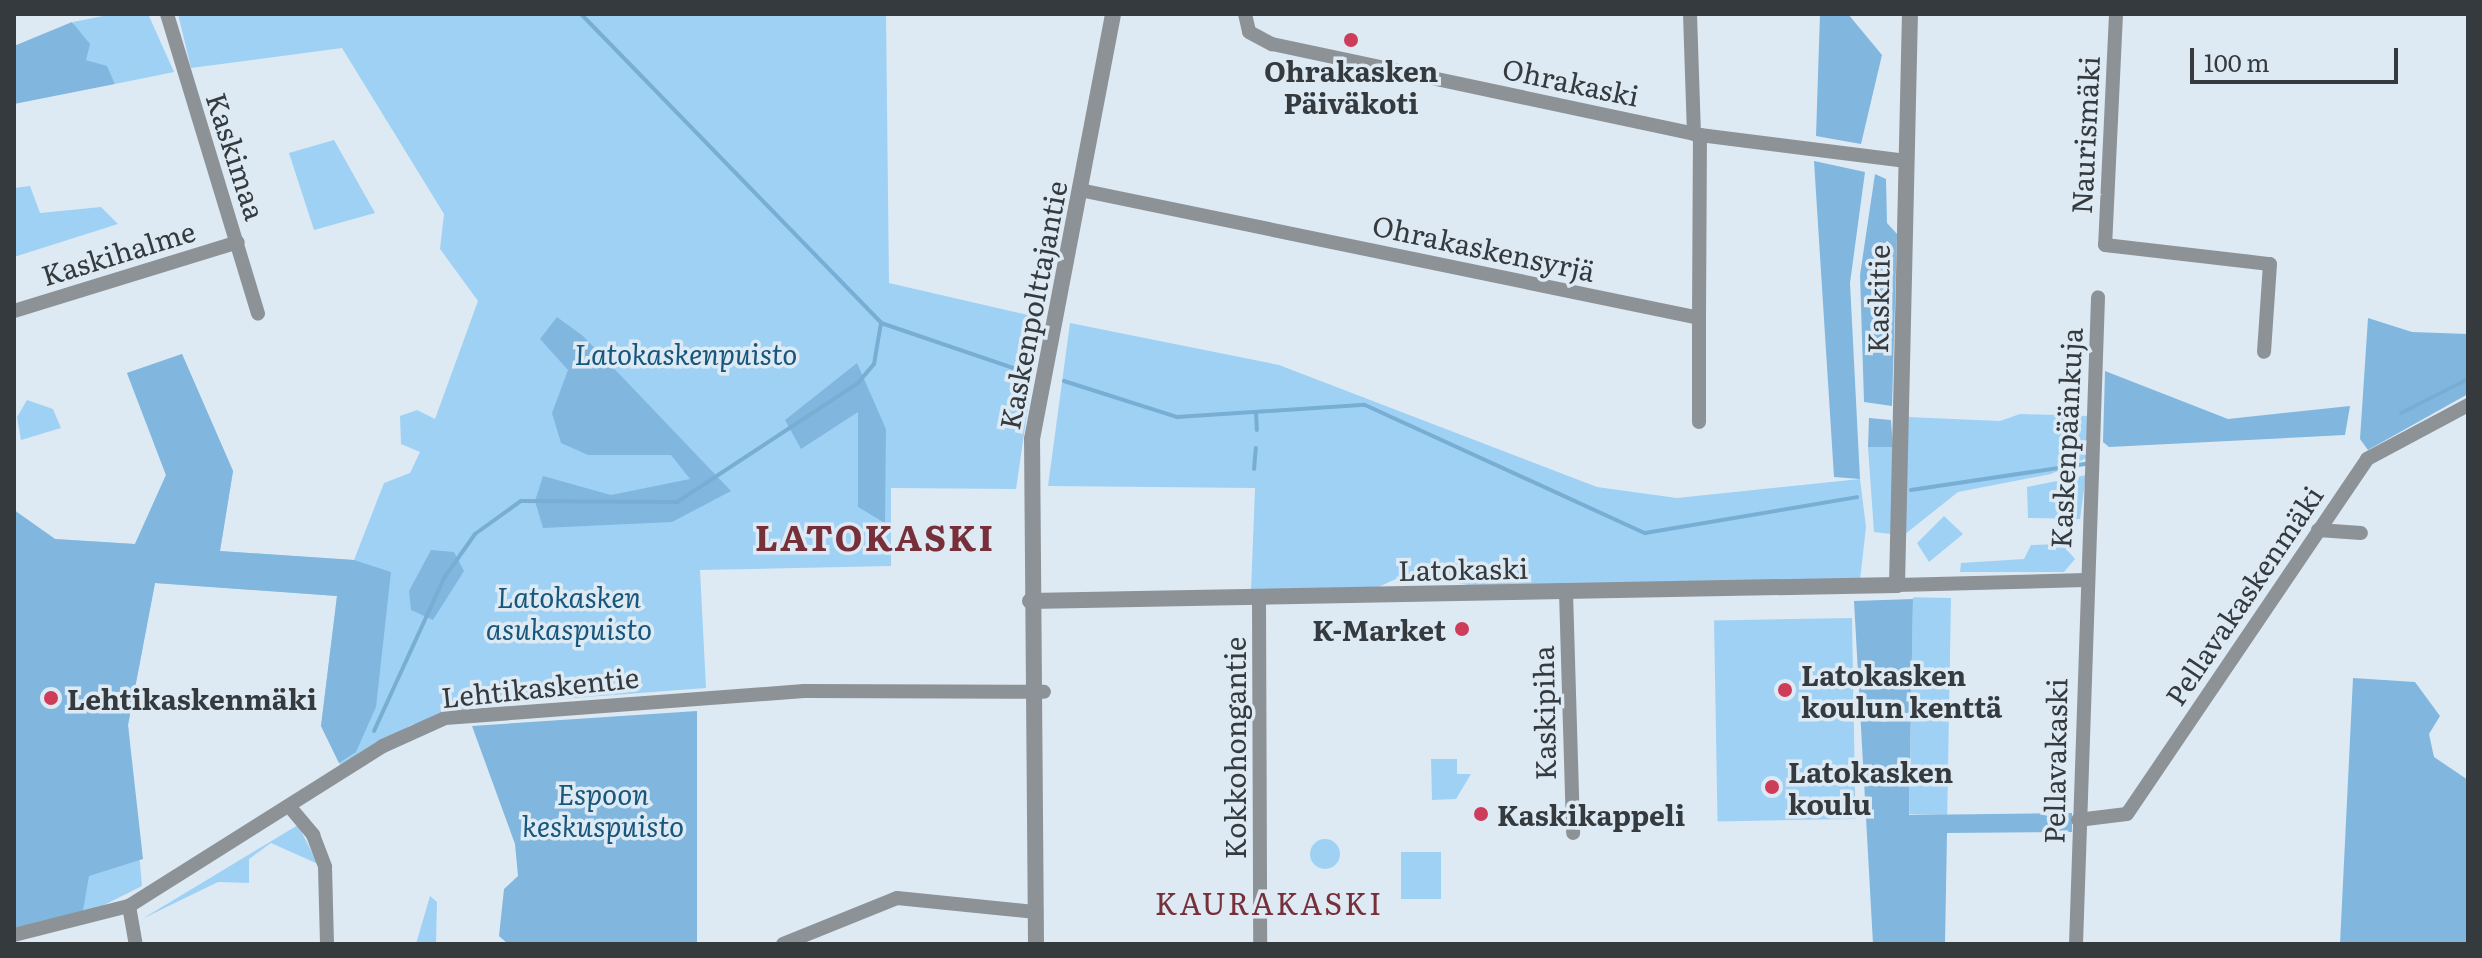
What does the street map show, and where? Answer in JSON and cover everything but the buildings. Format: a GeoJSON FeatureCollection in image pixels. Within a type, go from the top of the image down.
{"type":"FeatureCollection","features":[{"type":"Feature","properties":{"kind":"street","name":"Kaskimaa"},"geometry":{"type":"LineString","coordinates":[[167,14],[258,314]]}},
{"type":"Feature","properties":{"kind":"street","name":"Kaskenpolttajantie"},"geometry":{"type":"LineString","coordinates":[[1036,944],[1037,692],[1030,601],[1032,439],[1113,14]]}},
{"type":"Feature","properties":{"kind":"street","name":"Ohrakaski"},"geometry":{"type":"LineString","coordinates":[[1245,14],[1249,32],[1272,44],[1697,134],[1906,161]]}},
{"type":"Feature","properties":{"kind":"street"},"geometry":{"type":"LineString","coordinates":[[1690,14],[1697,134],[1699,422]]}},
{"type":"Feature","properties":{"kind":"street","name":"Kaskitie"},"geometry":{"type":"LineString","coordinates":[[1897,585],[1910,14]]}},
{"type":"Feature","properties":{"kind":"street","name":"Naurismäki"},"geometry":{"type":"LineString","coordinates":[[2116,14],[2105,245],[2270,264],[2264,352]]}},
{"type":"Feature","properties":{"kind":"street","name":"Ohrakaskensyrjä"},"geometry":{"type":"LineString","coordinates":[[1080,190],[1699,318]]}},
{"type":"Feature","properties":{"kind":"street","name":"Kaskihalme"},"geometry":{"type":"LineString","coordinates":[[14,311],[238,242]]}},
{"type":"Feature","properties":{"kind":"street","name":"Kaskenpäänkuja"},"geometry":{"type":"LineString","coordinates":[[2085,580],[2098,297]]}},
{"type":"Feature","properties":{"kind":"street","name":"Pellavakaskenmäki"},"geometry":{"type":"LineString","coordinates":[[2078,820],[2127,814],[2367,459],[2468,405]]}},
{"type":"Feature","properties":{"kind":"street"},"geometry":{"type":"LineString","coordinates":[[2318,530],[2361,533]]}},
{"type":"Feature","properties":{"kind":"street"},"geometry":{"type":"LineString","coordinates":[[1897,585],[2085,580]]}},
{"type":"Feature","properties":{"kind":"street","name":"Pellavakaski"},"geometry":{"type":"LineString","coordinates":[[2076,944],[2085,580]]}},
{"type":"Feature","properties":{"kind":"street","name":"Latokaski"},"geometry":{"type":"LineString","coordinates":[[1030,601],[1897,585]]}},
{"type":"Feature","properties":{"kind":"street","name":"Kaskipiha"},"geometry":{"type":"LineString","coordinates":[[1566,592],[1573,833]]}},
{"type":"Feature","properties":{"kind":"street","name":"Kokkohongantie"},"geometry":{"type":"LineString","coordinates":[[1259,599],[1260,944]]}},
{"type":"Feature","properties":{"kind":"street","name":"Lehtikaskentie"},"geometry":{"type":"LineString","coordinates":[[14,935],[129,906],[383,746],[445,718],[797,691],[1037,692]]}},
{"type":"Feature","properties":{"kind":"street"},"geometry":{"type":"LineString","coordinates":[[289,806],[313,835],[325,867],[327,944]]}},
{"type":"Feature","properties":{"kind":"street"},"geometry":{"type":"LineString","coordinates":[[783,944],[897,898],[1036,912]]}},
{"type":"Feature","properties":{"kind":"street"},"geometry":{"type":"LineString","coordinates":[[129,906],[136,944]]}},
{"type":"Feature","properties":{"kind":"green space"},"geometry":{"type":"Polygon","coordinates":[[[113,14],[149,16],[174,72],[115,84],[107,67],[86,60],[73,22],[113,14]]]}},
{"type":"Feature","properties":{"kind":"green space","name":"Latokaskenpuisto"},"geometry":{"type":"Polygon","coordinates":[[[178,14],[886,14],[889,283],[1041,318],[1016,489],[891,488],[891,566],[700,570],[706,688],[482,705],[411,725],[342,769],[321,726],[337,596],[155,583],[128,725],[142,886],[82,916],[14,510],[55,539],[135,544],[166,475],[127,373],[182,354],[233,471],[220,551],[354,560],[384,483],[410,473],[420,452],[401,444],[400,416],[417,410],[435,419],[478,301],[440,249],[444,214],[342,48],[191,68],[178,14]]]}},
{"type":"Feature","properties":{"kind":"green space"},"geometry":{"type":"Polygon","coordinates":[[[1820,14],[1848,14],[1882,55],[1861,144],[1816,136],[1820,14]]]}},
{"type":"Feature","properties":{"kind":"green space"},"geometry":{"type":"Polygon","coordinates":[[[72,22],[90,44],[86,60],[107,66],[115,84],[14,104],[14,46],[72,22]]]}},
{"type":"Feature","properties":{"kind":"green space"},"geometry":{"type":"Polygon","coordinates":[[[334,140],[375,213],[314,230],[289,153],[334,140]]]}},
{"type":"Feature","properties":{"kind":"green space"},"geometry":{"type":"Polygon","coordinates":[[[1814,161],[1865,172],[1850,283],[1860,479],[1834,477],[1814,161]]]}},
{"type":"Feature","properties":{"kind":"green space"},"geometry":{"type":"Polygon","coordinates":[[[1875,174],[1886,179],[1887,223],[1897,234],[1892,406],[1864,402],[1860,275],[1875,174]]]}},
{"type":"Feature","properties":{"kind":"green space"},"geometry":{"type":"Polygon","coordinates":[[[30,186],[40,213],[101,207],[118,224],[14,257],[14,188],[30,186]]]}},
{"type":"Feature","properties":{"kind":"green space"},"geometry":{"type":"Polygon","coordinates":[[[557,317],[583,336],[731,491],[672,522],[543,528],[535,501],[543,476],[611,495],[690,479],[671,455],[588,455],[561,443],[552,413],[568,370],[540,339],[557,317]]]}},
{"type":"Feature","properties":{"kind":"green space"},"geometry":{"type":"Polygon","coordinates":[[[2368,318],[2412,332],[2468,334],[2468,394],[2368,450],[2360,439],[2368,318]]]}},
{"type":"Feature","properties":{"kind":"green space"},"geometry":{"type":"Polygon","coordinates":[[[1070,323],[1279,365],[1597,487],[1677,498],[1860,479],[1866,527],[1860,580],[1474,586],[1407,574],[1376,588],[1251,591],[1255,488],[1048,486],[1070,323]]]}},
{"type":"Feature","properties":{"kind":"green space"},"geometry":{"type":"Polygon","coordinates":[[[182,354],[233,471],[220,551],[354,560],[391,572],[376,707],[356,752],[339,763],[321,726],[337,596],[155,583],[128,725],[143,859],[89,876],[82,916],[14,928],[14,510],[55,539],[135,544],[166,475],[127,373],[182,354]]]}},
{"type":"Feature","properties":{"kind":"green space"},"geometry":{"type":"Polygon","coordinates":[[[857,363],[886,429],[885,523],[858,507],[858,412],[801,449],[785,420],[857,363]]]}},
{"type":"Feature","properties":{"kind":"green space"},"geometry":{"type":"Polygon","coordinates":[[[2105,371],[2228,419],[2350,406],[2345,435],[2109,447],[2103,442],[2105,371]]]}},
{"type":"Feature","properties":{"kind":"green space"},"geometry":{"type":"Polygon","coordinates":[[[27,400],[53,409],[61,428],[21,440],[17,417],[27,400]]]}},
{"type":"Feature","properties":{"kind":"green space"},"geometry":{"type":"Polygon","coordinates":[[[2020,414],[2089,416],[2089,457],[2051,474],[1958,492],[1904,535],[1907,417],[2000,421],[2020,414]]]}},
{"type":"Feature","properties":{"kind":"green space"},"geometry":{"type":"Polygon","coordinates":[[[1869,418],[1891,420],[1893,447],[1868,447],[1869,418]]]}},
{"type":"Feature","properties":{"kind":"green space"},"geometry":{"type":"Polygon","coordinates":[[[1868,447],[1893,447],[1891,534],[1874,532],[1868,447]]]}},
{"type":"Feature","properties":{"kind":"green space"},"geometry":{"type":"Polygon","coordinates":[[[2086,475],[2080,519],[2028,518],[2027,487],[2086,475]]]}},
{"type":"Feature","properties":{"kind":"green space"},"geometry":{"type":"Polygon","coordinates":[[[1944,516],[1963,534],[1929,562],[1917,543],[1944,516]]]}},
{"type":"Feature","properties":{"kind":"green space"},"geometry":{"type":"Polygon","coordinates":[[[2062,544],[2075,559],[2064,572],[1960,572],[1961,563],[2024,559],[2031,545],[2062,544]]]}},
{"type":"Feature","properties":{"kind":"green space"},"geometry":{"type":"Polygon","coordinates":[[[431,550],[454,552],[464,571],[433,620],[411,610],[409,591],[431,550]]]}},
{"type":"Feature","properties":{"kind":"green space"},"geometry":{"type":"Polygon","coordinates":[[[1913,597],[1951,598],[1947,815],[1909,814],[1913,597]]]}},
{"type":"Feature","properties":{"kind":"green space"},"geometry":{"type":"Polygon","coordinates":[[[1913,599],[1909,815],[2072,813],[2072,832],[1947,833],[1945,944],[1873,944],[1854,601],[1913,599]]]}},
{"type":"Feature","properties":{"kind":"green space","name":"Latokasken koulun kenttä"},"geometry":{"type":"Polygon","coordinates":[[[1852,618],[1856,819],[1718,821],[1714,620],[1852,618]]]}},
{"type":"Feature","properties":{"kind":"green space"},"geometry":{"type":"Polygon","coordinates":[[[2353,678],[2415,682],[2440,716],[2429,734],[2434,757],[2468,780],[2468,944],[2340,944],[2353,678]]]}},
{"type":"Feature","properties":{"kind":"green space","name":"Espoon keskuspuisto"},"geometry":{"type":"Polygon","coordinates":[[[697,711],[697,944],[508,944],[499,936],[504,889],[518,876],[515,844],[472,726],[697,711]]]}},
{"type":"Feature","properties":{"kind":"green space"},"geometry":{"type":"Polygon","coordinates":[[[1431,759],[1457,759],[1457,774],[1471,774],[1456,799],[1432,800],[1431,759]]]}},
{"type":"Feature","properties":{"kind":"green space"},"geometry":{"type":"Polygon","coordinates":[[[298,825],[318,864],[271,843],[249,859],[249,883],[218,882],[142,919],[298,825]]]}},
{"type":"Feature","properties":{"kind":"green space"},"geometry":{"type":"Polygon","coordinates":[[[1325,839],[1331,840],[1339,848],[1339,860],[1331,868],[1325,869],[1319,868],[1311,860],[1310,854],[1311,848],[1319,840],[1325,839]]]}},
{"type":"Feature","properties":{"kind":"green space"},"geometry":{"type":"Polygon","coordinates":[[[1401,852],[1441,852],[1441,899],[1401,899],[1401,852]]]}},
{"type":"Feature","properties":{"kind":"green space"},"geometry":{"type":"Polygon","coordinates":[[[430,896],[437,902],[436,944],[416,944],[430,896]]]}},
{"type":"Feature","properties":{"kind":"waterway"},"geometry":{"type":"LineString","coordinates":[[581,14],[881,323],[1025,372]]}},
{"type":"Feature","properties":{"kind":"waterway"},"geometry":{"type":"LineString","coordinates":[[374,731],[444,578],[475,534],[521,501],[677,502],[858,383],[874,364],[881,323]]}},
{"type":"Feature","properties":{"kind":"waterway"},"geometry":{"type":"LineString","coordinates":[[2401,413],[2468,379]]}},
{"type":"Feature","properties":{"kind":"waterway"},"geometry":{"type":"LineString","coordinates":[[1064,381],[1177,417],[1365,405],[1645,533],[1857,497]]}},
{"type":"Feature","properties":{"kind":"waterway"},"geometry":{"type":"LineString","coordinates":[[1256,413],[1257,430]]}},
{"type":"Feature","properties":{"kind":"waterway"},"geometry":{"type":"LineString","coordinates":[[1254,469],[1256,448]]}},
{"type":"Feature","properties":{"kind":"waterway"},"geometry":{"type":"LineString","coordinates":[[1911,490],[2086,464]]}},
{"type":"Feature","properties":{"kind":"place","name":"Ohrakasken Päiväkoti"},"geometry":{"type":"Point","coordinates":[1351,40]}},
{"type":"Feature","properties":{"kind":"place","name":"K-Market"},"geometry":{"type":"Point","coordinates":[1462,629]}},
{"type":"Feature","properties":{"kind":"place","name":"Latokasken koulun kenttä"},"geometry":{"type":"Point","coordinates":[1785,690]}},
{"type":"Feature","properties":{"kind":"place","name":"Lehtikaskenmäki"},"geometry":{"type":"Point","coordinates":[51,698]}},
{"type":"Feature","properties":{"kind":"place","name":"Latokasken koulu"},"geometry":{"type":"Point","coordinates":[1772,787]}},
{"type":"Feature","properties":{"kind":"place","name":"Kaskikappeli"},"geometry":{"type":"Point","coordinates":[1481,814]}},
{"type":"Feature","properties":{"kind":"district","name":"LATOKASKI"},"geometry":{"type":"Point","coordinates":[875,536]}},
{"type":"Feature","properties":{"kind":"district","name":"KAURAKASKI"},"geometry":{"type":"Point","coordinates":[1269,902]}},
{"type":"Feature","properties":{"kind":"park label","name":"Latokasken asukaspuisto"},"geometry":{"type":"Point","coordinates":[569,612]}}]}
